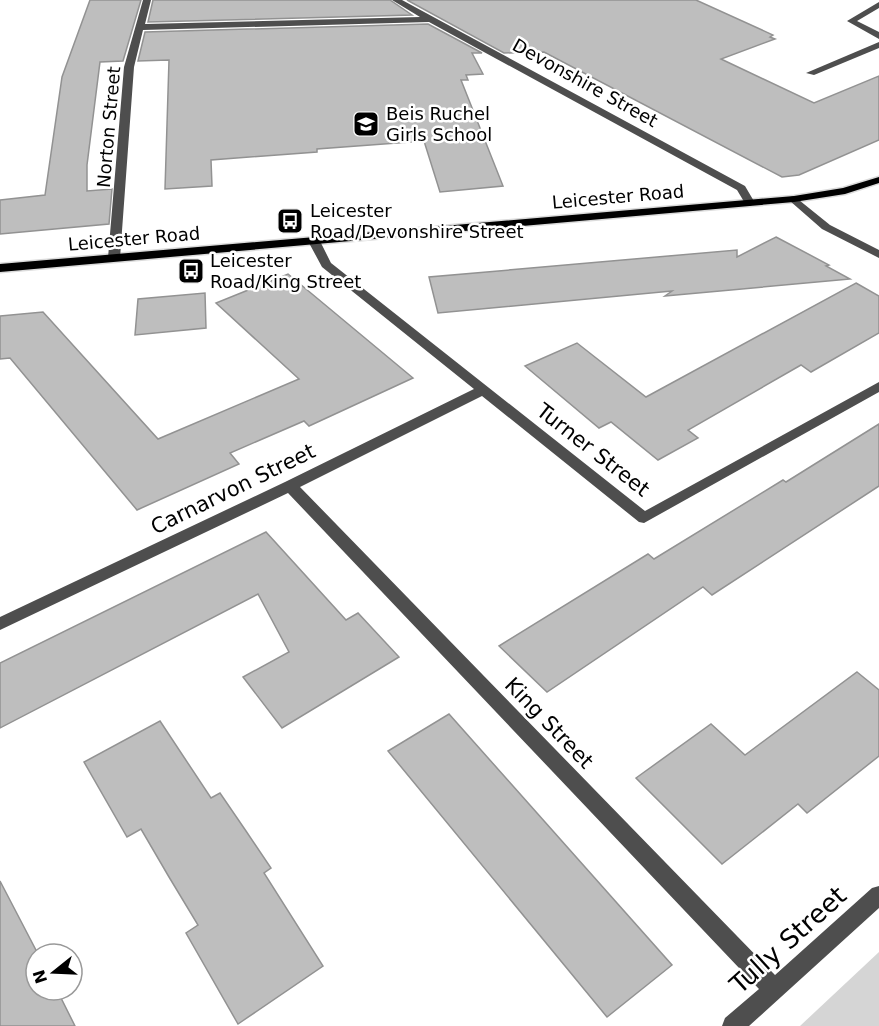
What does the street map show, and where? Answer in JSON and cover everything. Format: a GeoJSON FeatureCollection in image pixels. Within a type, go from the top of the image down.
{"type":"FeatureCollection","features":[{"type":"Feature","properties":{"kind":"main road","name":"Leicester Road"},"geometry":{"type":"LineString","coordinates":[[0,268],[794,199],[845,190],[879,180]]}},
{"type":"Feature","properties":{"kind":"street","name":"Norton Street"},"geometry":{"type":"LineString","coordinates":[[114,258],[129,67],[147,0]]}},
{"type":"Feature","properties":{"kind":"street","name":"Devonshire Street"},"geometry":{"type":"LineString","coordinates":[[396,0],[741,188],[750,203]]}},
{"type":"Feature","properties":{"kind":"street"},"geometry":{"type":"LineString","coordinates":[[879,5],[851,21],[879,36]]}},
{"type":"Feature","properties":{"kind":"street"},"geometry":{"type":"LineString","coordinates":[[140,27],[431,19]]}},
{"type":"Feature","properties":{"kind":"street"},"geometry":{"type":"LineString","coordinates":[[811,73],[879,45]]}},
{"type":"Feature","properties":{"kind":"street"},"geometry":{"type":"LineString","coordinates":[[794,199],[826,227],[879,255]]}},
{"type":"Feature","properties":{"kind":"street","name":"Turner Street"},"geometry":{"type":"LineString","coordinates":[[314,241],[326,265],[644,518],[879,386]]}},
{"type":"Feature","properties":{"kind":"street","name":"Carnarvon Street"},"geometry":{"type":"LineString","coordinates":[[0,624],[290,486],[483,390]]}},
{"type":"Feature","properties":{"kind":"street","name":"King Street"},"geometry":{"type":"LineString","coordinates":[[290,486],[775,990]]}},
{"type":"Feature","properties":{"kind":"street","name":"Tully Street"},"geometry":{"type":"LineString","coordinates":[[733,1026],[879,895]]}},
{"type":"Feature","properties":{"kind":"shaded area"},"geometry":{"type":"Polygon","coordinates":[[[879,952],[879,1026],[800,1026],[879,952]]]}},
{"type":"Feature","properties":{"kind":"building"},"geometry":{"type":"Polygon","coordinates":[[[90,0],[141,0],[123,61],[100,62],[87,165],[87,191],[112,189],[109,224],[0,234],[0,200],[45,195],[62,77],[90,0]]]}},
{"type":"Feature","properties":{"kind":"building"},"geometry":{"type":"Polygon","coordinates":[[[153,0],[390,0],[412,15],[148,22],[153,0]]]}},
{"type":"Feature","properties":{"kind":"building"},"geometry":{"type":"Polygon","coordinates":[[[407,0],[696,0],[773,35],[770,37],[775,39],[721,59],[814,103],[879,76],[879,140],[799,175],[782,177],[544,52],[504,53],[407,0]]]}},
{"type":"Feature","properties":{"kind":"building"},"geometry":{"type":"Polygon","coordinates":[[[428,24],[482,53],[472,53],[483,74],[466,75],[468,80],[461,80],[503,186],[440,192],[424,141],[211,160],[212,186],[165,189],[169,60],[138,61],[145,32],[428,24]]]}},
{"type":"Feature","properties":{"kind":"building"},"geometry":{"type":"Polygon","coordinates":[[[776,237],[829,265],[826,266],[850,279],[665,296],[672,291],[438,313],[429,277],[737,250],[737,257],[776,237]]]}},
{"type":"Feature","properties":{"kind":"building"},"geometry":{"type":"Polygon","coordinates":[[[288,274],[413,378],[309,426],[304,421],[230,453],[239,464],[137,510],[10,358],[0,359],[0,316],[43,312],[158,439],[299,379],[216,303],[288,274]]]}},
{"type":"Feature","properties":{"kind":"building"},"geometry":{"type":"Polygon","coordinates":[[[856,283],[879,296],[879,333],[811,372],[801,365],[688,430],[698,438],[658,460],[611,422],[599,428],[525,366],[577,343],[646,397],[856,283]]]}},
{"type":"Feature","properties":{"kind":"building"},"geometry":{"type":"Polygon","coordinates":[[[205,293],[206,328],[135,335],[138,299],[205,293]]]}},
{"type":"Feature","properties":{"kind":"building"},"geometry":{"type":"Polygon","coordinates":[[[879,424],[879,486],[712,595],[703,587],[547,692],[499,646],[648,554],[654,559],[783,480],[786,482],[879,424]]]}},
{"type":"Feature","properties":{"kind":"building"},"geometry":{"type":"Polygon","coordinates":[[[266,532],[346,620],[358,613],[399,657],[282,728],[243,677],[289,652],[258,594],[0,728],[0,663],[266,532]]]}},
{"type":"Feature","properties":{"kind":"building"},"geometry":{"type":"Polygon","coordinates":[[[857,672],[879,690],[879,756],[807,813],[798,804],[722,864],[636,778],[711,724],[745,755],[857,672]]]}},
{"type":"Feature","properties":{"kind":"building"},"geometry":{"type":"Polygon","coordinates":[[[449,714],[672,965],[607,1017],[388,751],[449,714]]]}},
{"type":"Feature","properties":{"kind":"building"},"geometry":{"type":"Polygon","coordinates":[[[160,721],[211,798],[220,793],[271,868],[264,873],[323,966],[238,1024],[186,933],[198,925],[141,829],[127,837],[84,762],[160,721]]]}},
{"type":"Feature","properties":{"kind":"building"},"geometry":{"type":"Polygon","coordinates":[[[0,881],[32,942],[24,942],[24,1002],[63,1002],[75,1026],[0,1026],[0,881]]]}},
{"type":"Feature","properties":{"kind":"place","name":"Beis Ruchel Girls School"},"geometry":{"type":"Point","coordinates":[366,124]}},
{"type":"Feature","properties":{"kind":"place","name":"Leicester Road/Devonshire Street"},"geometry":{"type":"Point","coordinates":[290,221]}},
{"type":"Feature","properties":{"kind":"place","name":"Leicester Road/King Street"},"geometry":{"type":"Point","coordinates":[191,271]}}]}
